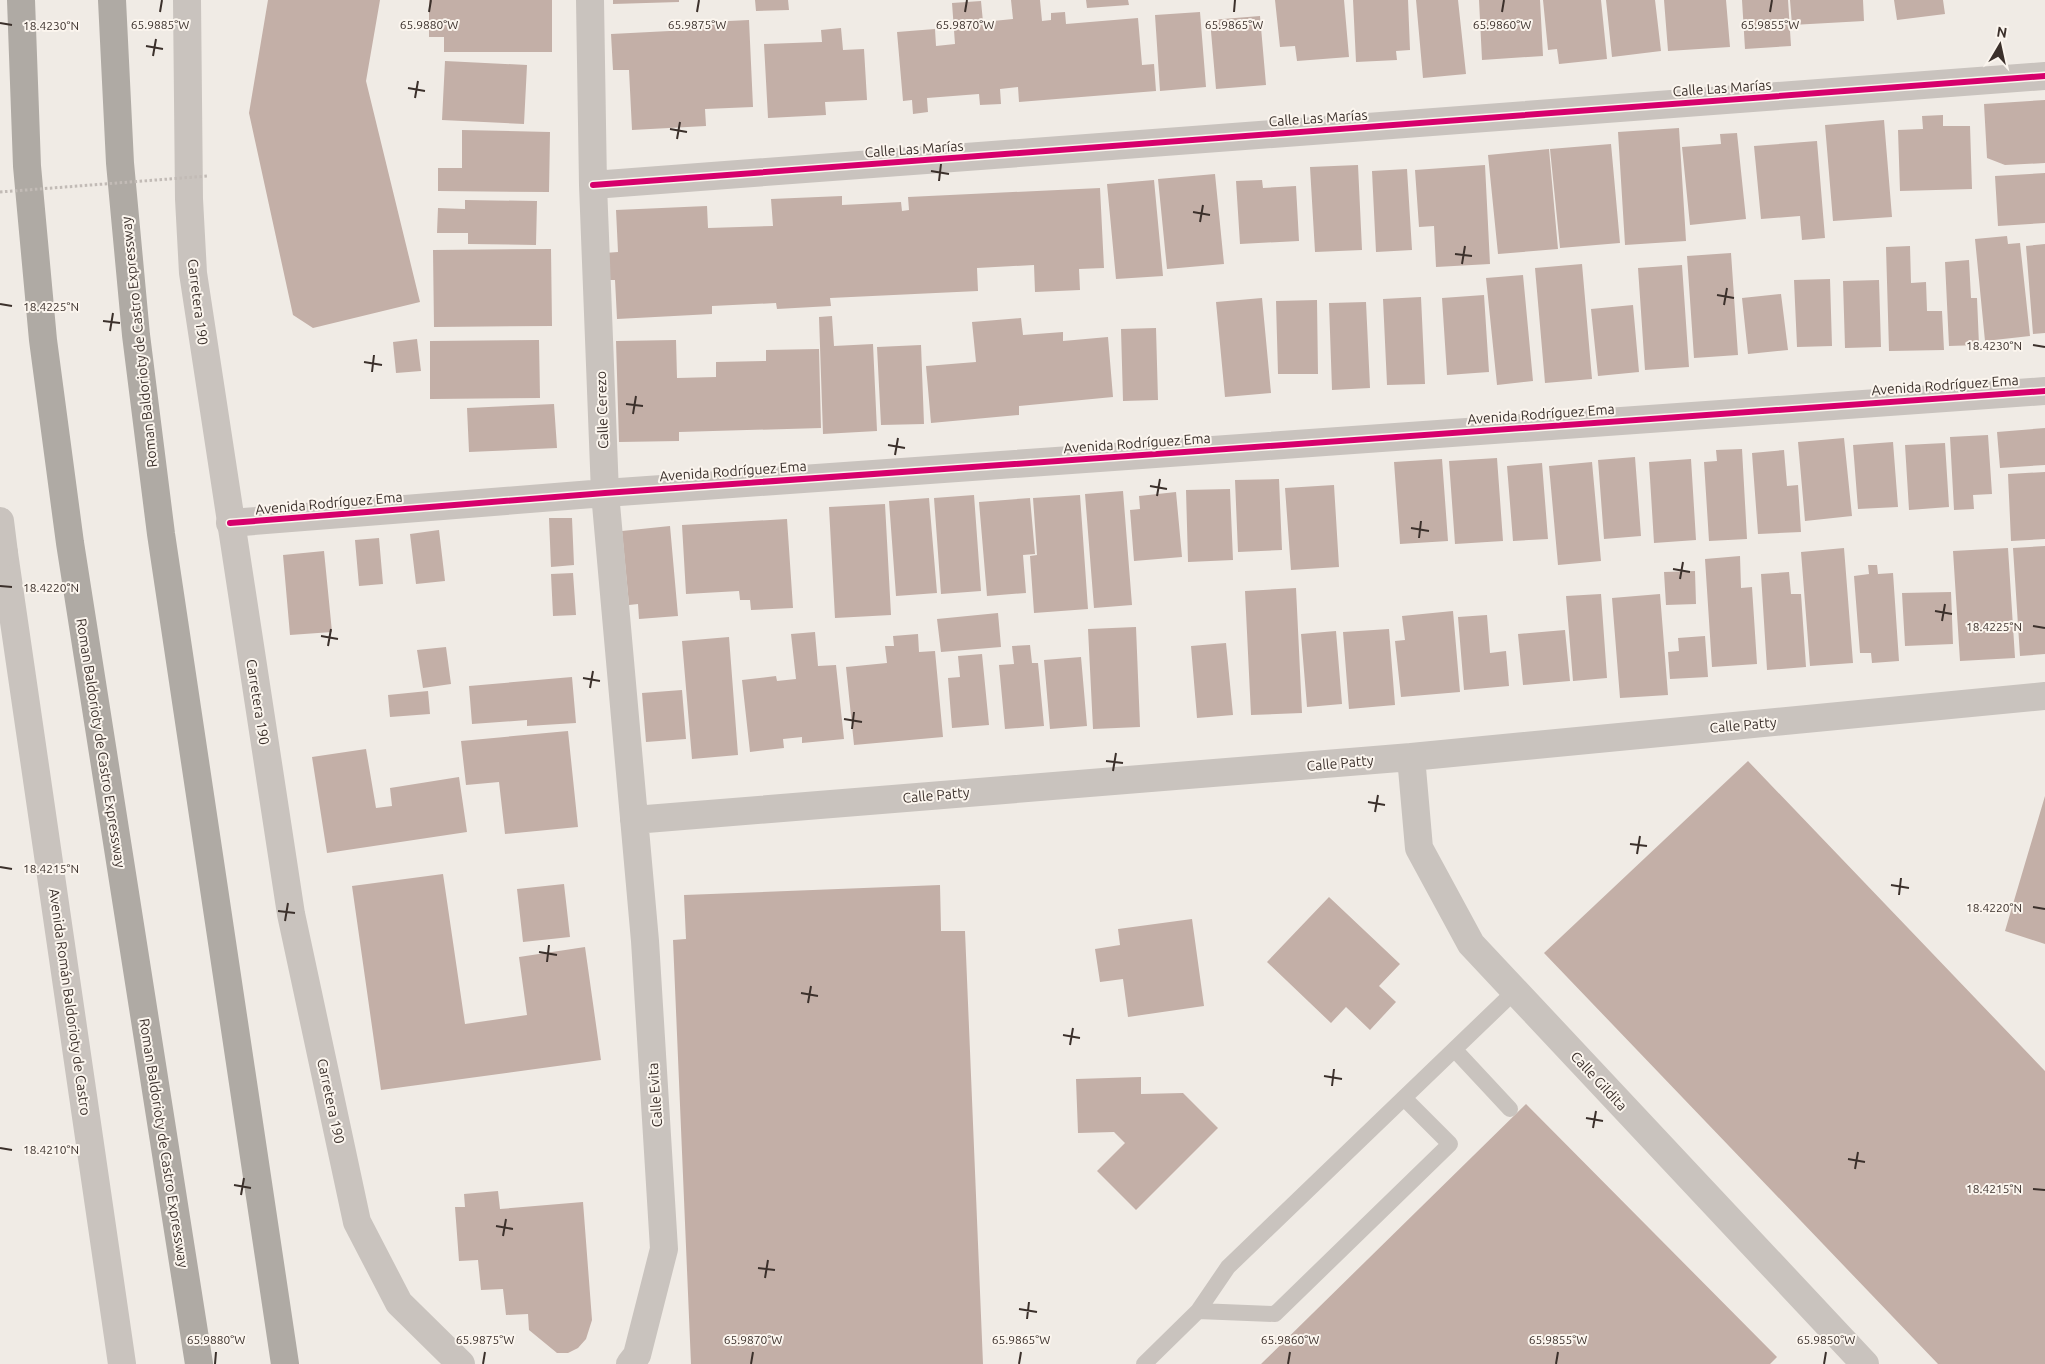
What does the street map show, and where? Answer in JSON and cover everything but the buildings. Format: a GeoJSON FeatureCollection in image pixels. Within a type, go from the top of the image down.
{"type":"FeatureCollection","features":[{"type":"Feature","properties":{"kind":"highway","name":"Roman Baldorioty de Castro Expressway"},"geometry":{"type":"LineString","coordinates":[[21,0],[26,166],[44,350],[70,543],[199,1364]]}},
{"type":"Feature","properties":{"kind":"highway","name":"Roman Baldorioty de Castro Expressway"},"geometry":{"type":"LineString","coordinates":[[112,0],[120,163],[142,382],[161,534],[285,1364]]}},
{"type":"Feature","properties":{"kind":"street","name":"Carretera 190"},"geometry":{"type":"LineString","coordinates":[[187,0],[189,199],[193,273],[291,914],[357,1222],[399,1303],[461,1364]]}},
{"type":"Feature","properties":{"kind":"street","name":"Calle Cerezo"},"geometry":{"type":"LineString","coordinates":[[590,0],[593,185],[605,493],[634,820]]}},
{"type":"Feature","properties":{"kind":"street","name":"Calle Las Marías"},"geometry":{"type":"LineString","coordinates":[[593,185],[2045,76]]}},
{"type":"Feature","properties":{"kind":"street","name":"Avenida Rodríguez Ema"},"geometry":{"type":"LineString","coordinates":[[230,523],[605,493],[2045,391]]}},
{"type":"Feature","properties":{"kind":"street","name":"Avenida Román Baldorioty de Castro"},"geometry":{"type":"LineString","coordinates":[[0,521],[2,553],[122,1364]]}},
{"type":"Feature","properties":{"kind":"street","name":"Calle Patty"},"geometry":{"type":"LineString","coordinates":[[634,820],[1411,757],[2045,696]]}},
{"type":"Feature","properties":{"kind":"street","name":"Calle Gildita"},"geometry":{"type":"LineString","coordinates":[[1411,757],[1419,848],[1471,944],[1865,1364]]}},
{"type":"Feature","properties":{"kind":"street","name":"Calle Evita"},"geometry":{"type":"LineString","coordinates":[[630,1364],[637,1355],[664,1249],[645,941],[634,820]]}},
{"type":"Feature","properties":{"kind":"lane"},"geometry":{"type":"LineString","coordinates":[[1144,1364],[1198,1311],[1228,1267],[1515,991]]}},
{"type":"Feature","properties":{"kind":"lane"},"geometry":{"type":"LineString","coordinates":[[1454,1050],[1510,1109]]}},
{"type":"Feature","properties":{"kind":"lane"},"geometry":{"type":"LineString","coordinates":[[1198,1311],[1275,1314],[1450,1144],[1404,1098]]}},
{"type":"Feature","properties":{"kind":"path"},"geometry":{"type":"LineString","coordinates":[[0,192],[208,176]]}},
{"type":"Feature","properties":{"kind":"cycle path"},"geometry":{"type":"LineString","coordinates":[[593,185],[2045,76]]}},
{"type":"Feature","properties":{"kind":"cycle path"},"geometry":{"type":"LineString","coordinates":[[230,523],[605,493],[2045,391]]}}]}
